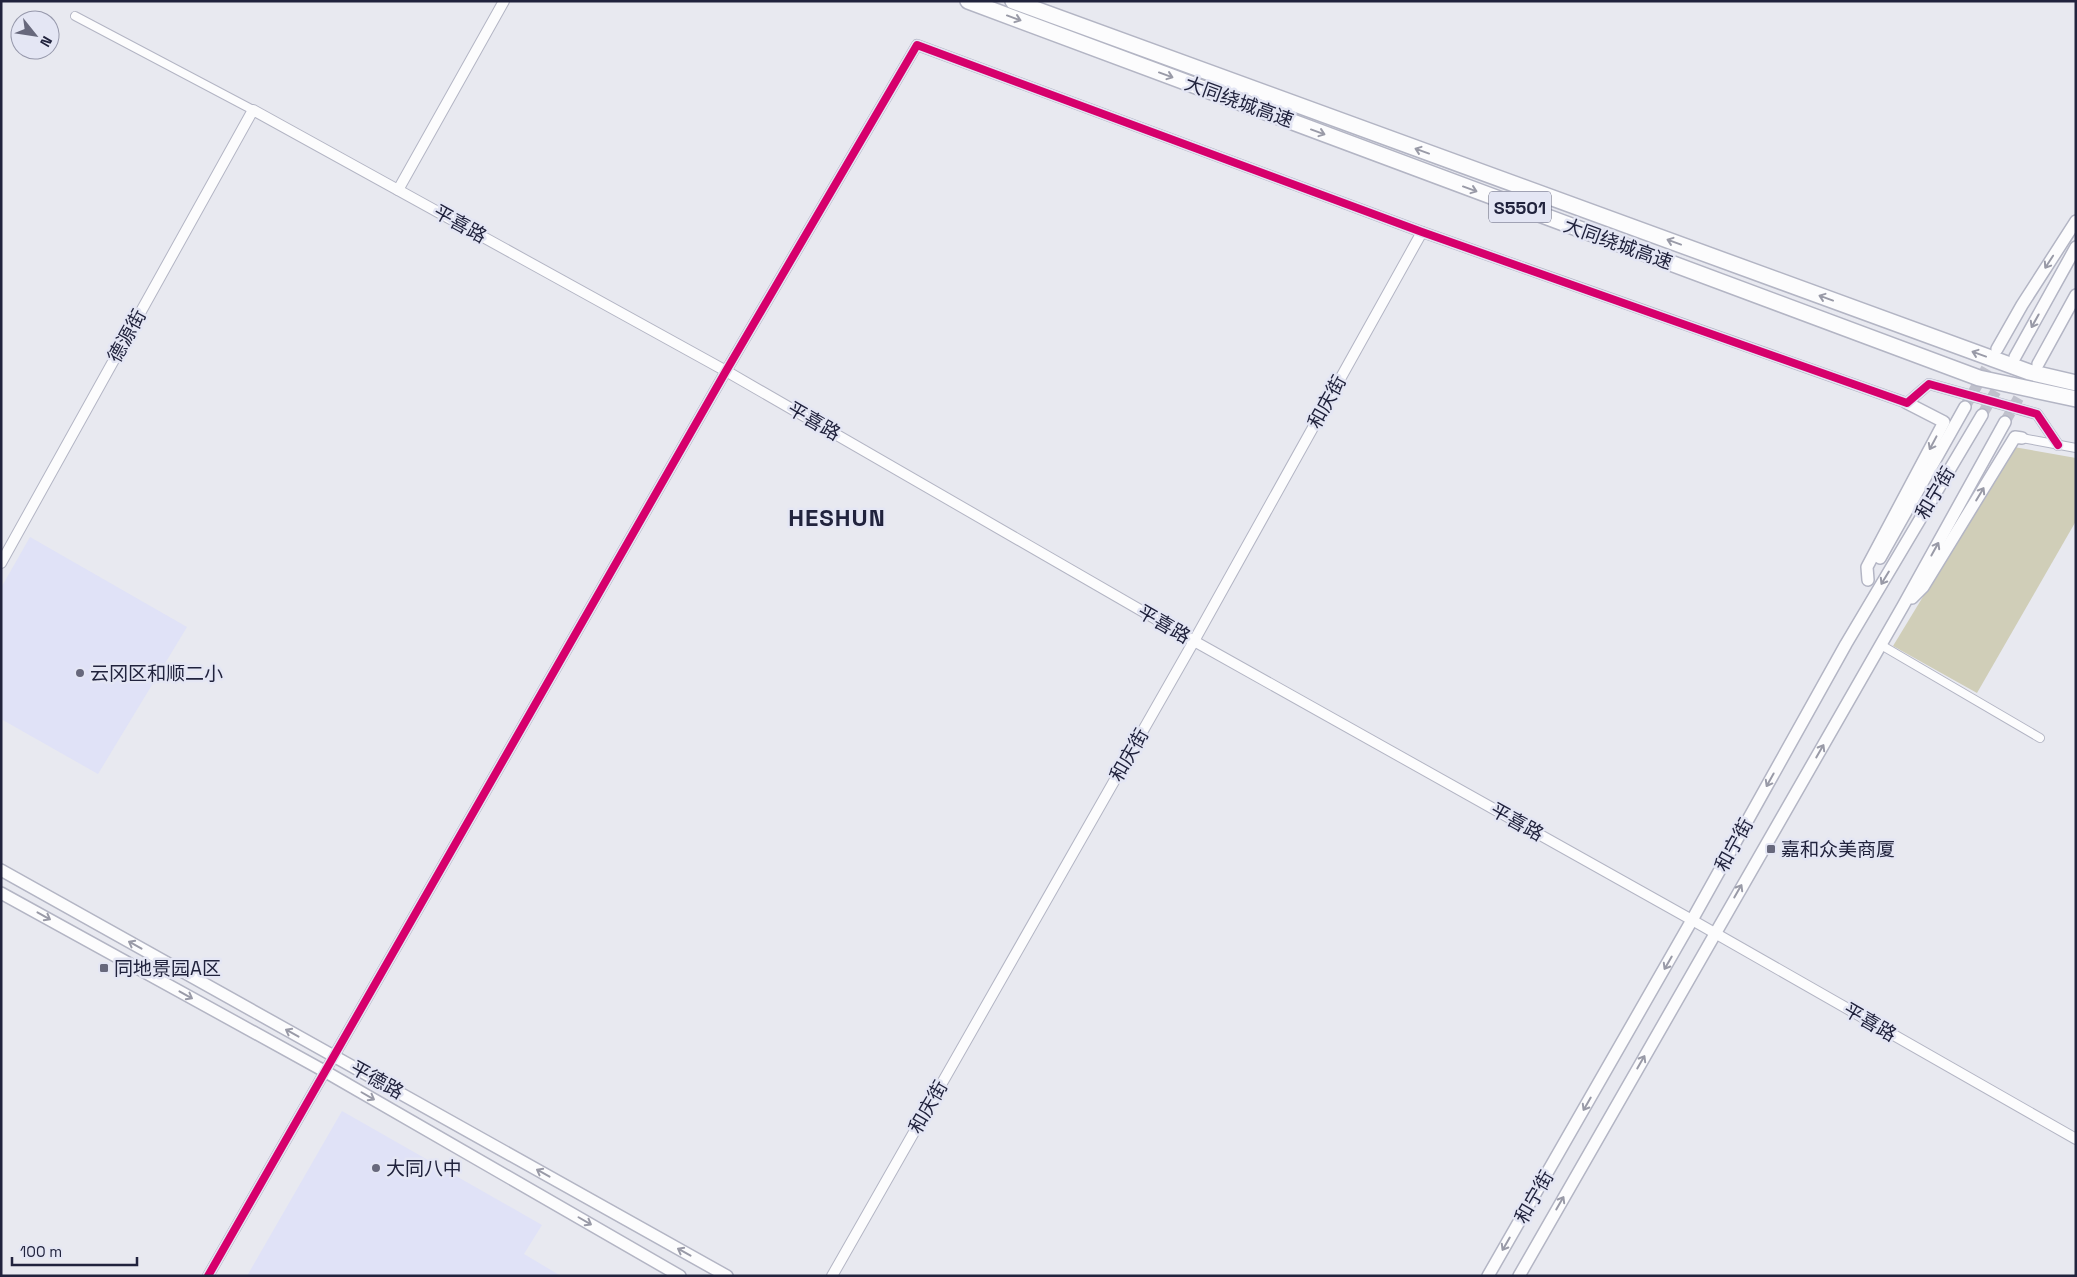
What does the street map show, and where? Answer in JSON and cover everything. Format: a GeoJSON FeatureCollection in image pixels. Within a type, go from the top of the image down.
{"type":"FeatureCollection","features":[{"type":"Feature","properties":{"kind":"highway","name":"大同绕城高速"},"geometry":{"type":"LineString","coordinates":[[968,1],[1979,378],[2076,399]]}},
{"type":"Feature","properties":{"kind":"highway","name":"大同绕城高速"},"geometry":{"type":"LineString","coordinates":[[1013,1],[2029,372],[2076,383]]}},
{"type":"Feature","properties":{"kind":"main road"},"geometry":{"type":"LineString","coordinates":[[1997,349],[2022,305],[2076,221]]}},
{"type":"Feature","properties":{"kind":"main road"},"geometry":{"type":"LineString","coordinates":[[2016,357],[2076,248]]}},
{"type":"Feature","properties":{"kind":"main road"},"geometry":{"type":"LineString","coordinates":[[2038,364],[2076,295]]}},
{"type":"Feature","properties":{"kind":"main road"},"geometry":{"type":"LineString","coordinates":[[1872,599],[1867,567],[1944,422],[1907,403]]}},
{"type":"Feature","properties":{"kind":"main road"},"geometry":{"type":"LineString","coordinates":[[1868,580],[1964,407]]}},
{"type":"Feature","properties":{"kind":"main road","name":"和宁街"},"geometry":{"type":"LineString","coordinates":[[1488,1276],[1692,920],[1872,599],[1982,415]]}},
{"type":"Feature","properties":{"kind":"main road","name":"和宁街"},"geometry":{"type":"LineString","coordinates":[[1519,1276],[1881,645],[2005,422]]}},
{"type":"Feature","properties":{"kind":"main road"},"geometry":{"type":"LineString","coordinates":[[1903,606],[1923,587],[2014,437],[2022,438]]}},
{"type":"Feature","properties":{"kind":"main road","name":"平德路"},"geometry":{"type":"LineString","coordinates":[[1,870],[727,1276]]}},
{"type":"Feature","properties":{"kind":"main road","name":"平德路"},"geometry":{"type":"LineString","coordinates":[[1,893],[326,1072],[680,1276]]}},
{"type":"Feature","properties":{"kind":"street"},"geometry":{"type":"LineString","coordinates":[[398,190],[504,1]]}},
{"type":"Feature","properties":{"kind":"street"},"geometry":{"type":"LineString","coordinates":[[75,16],[252,110]]}},
{"type":"Feature","properties":{"kind":"street"},"geometry":{"type":"LineString","coordinates":[[208,1276],[335,1057],[726,370],[917,45],[1422,232],[1907,403],[1930,384],[2037,414],[2058,445]]}},
{"type":"Feature","properties":{"kind":"street","name":"平喜路"},"geometry":{"type":"LineString","coordinates":[[252,110],[726,370],[1194,641],[1692,920],[2076,1139]]}},
{"type":"Feature","properties":{"kind":"street","name":"德源街"},"geometry":{"type":"LineString","coordinates":[[1,563],[252,110]]}},
{"type":"Feature","properties":{"kind":"street","name":"和庆街"},"geometry":{"type":"LineString","coordinates":[[832,1276],[1194,641],[1422,232]]}},
{"type":"Feature","properties":{"kind":"street"},"geometry":{"type":"LineString","coordinates":[[2022,438],[2076,448]]}},
{"type":"Feature","properties":{"kind":"street"},"geometry":{"type":"LineString","coordinates":[[1881,645],[2040,738]]}},
{"type":"Feature","properties":{"kind":"shaded area"},"geometry":{"type":"Polygon","coordinates":[[[2014,447],[2076,458],[2076,521],[1977,693],[1893,646],[2014,447]]]}},
{"type":"Feature","properties":{"kind":"shaded area","name":"云冈区和顺二小"},"geometry":{"type":"Polygon","coordinates":[[[30,537],[187,627],[98,774],[1,719],[1,588],[30,537]]]}},
{"type":"Feature","properties":{"kind":"shaded area","name":"大同八中"},"geometry":{"type":"Polygon","coordinates":[[[342,1111],[542,1225],[524,1254],[561,1276],[247,1276],[342,1111]]]}},
{"type":"Feature","properties":{"kind":"tunnel"},"geometry":{"type":"LineString","coordinates":[[1965,407],[1995,353]]}},
{"type":"Feature","properties":{"kind":"tunnel"},"geometry":{"type":"LineString","coordinates":[[1982,415],[2015,358]]}},
{"type":"Feature","properties":{"kind":"tunnel"},"geometry":{"type":"LineString","coordinates":[[2005,422],[2036,367]]}},
{"type":"Feature","properties":{"kind":"cycle path"},"geometry":{"type":"LineString","coordinates":[[208,1276],[726,371],[917,45],[1422,232],[1907,403],[1929,384],[2037,414],[2058,445]]}},
{"type":"Feature","properties":{"kind":"place","name":"云冈区和顺二小"},"geometry":{"type":"Point","coordinates":[80,673]}},
{"type":"Feature","properties":{"kind":"place","name":"嘉和众美商厦"},"geometry":{"type":"Point","coordinates":[1771,849]}},
{"type":"Feature","properties":{"kind":"place","name":"同地景园A区"},"geometry":{"type":"Point","coordinates":[104,968]}},
{"type":"Feature","properties":{"kind":"place","name":"大同八中"},"geometry":{"type":"Point","coordinates":[376,1168]}},
{"type":"Feature","properties":{"kind":"district","name":"HESHUN"},"geometry":{"type":"Point","coordinates":[837,517]}}]}
